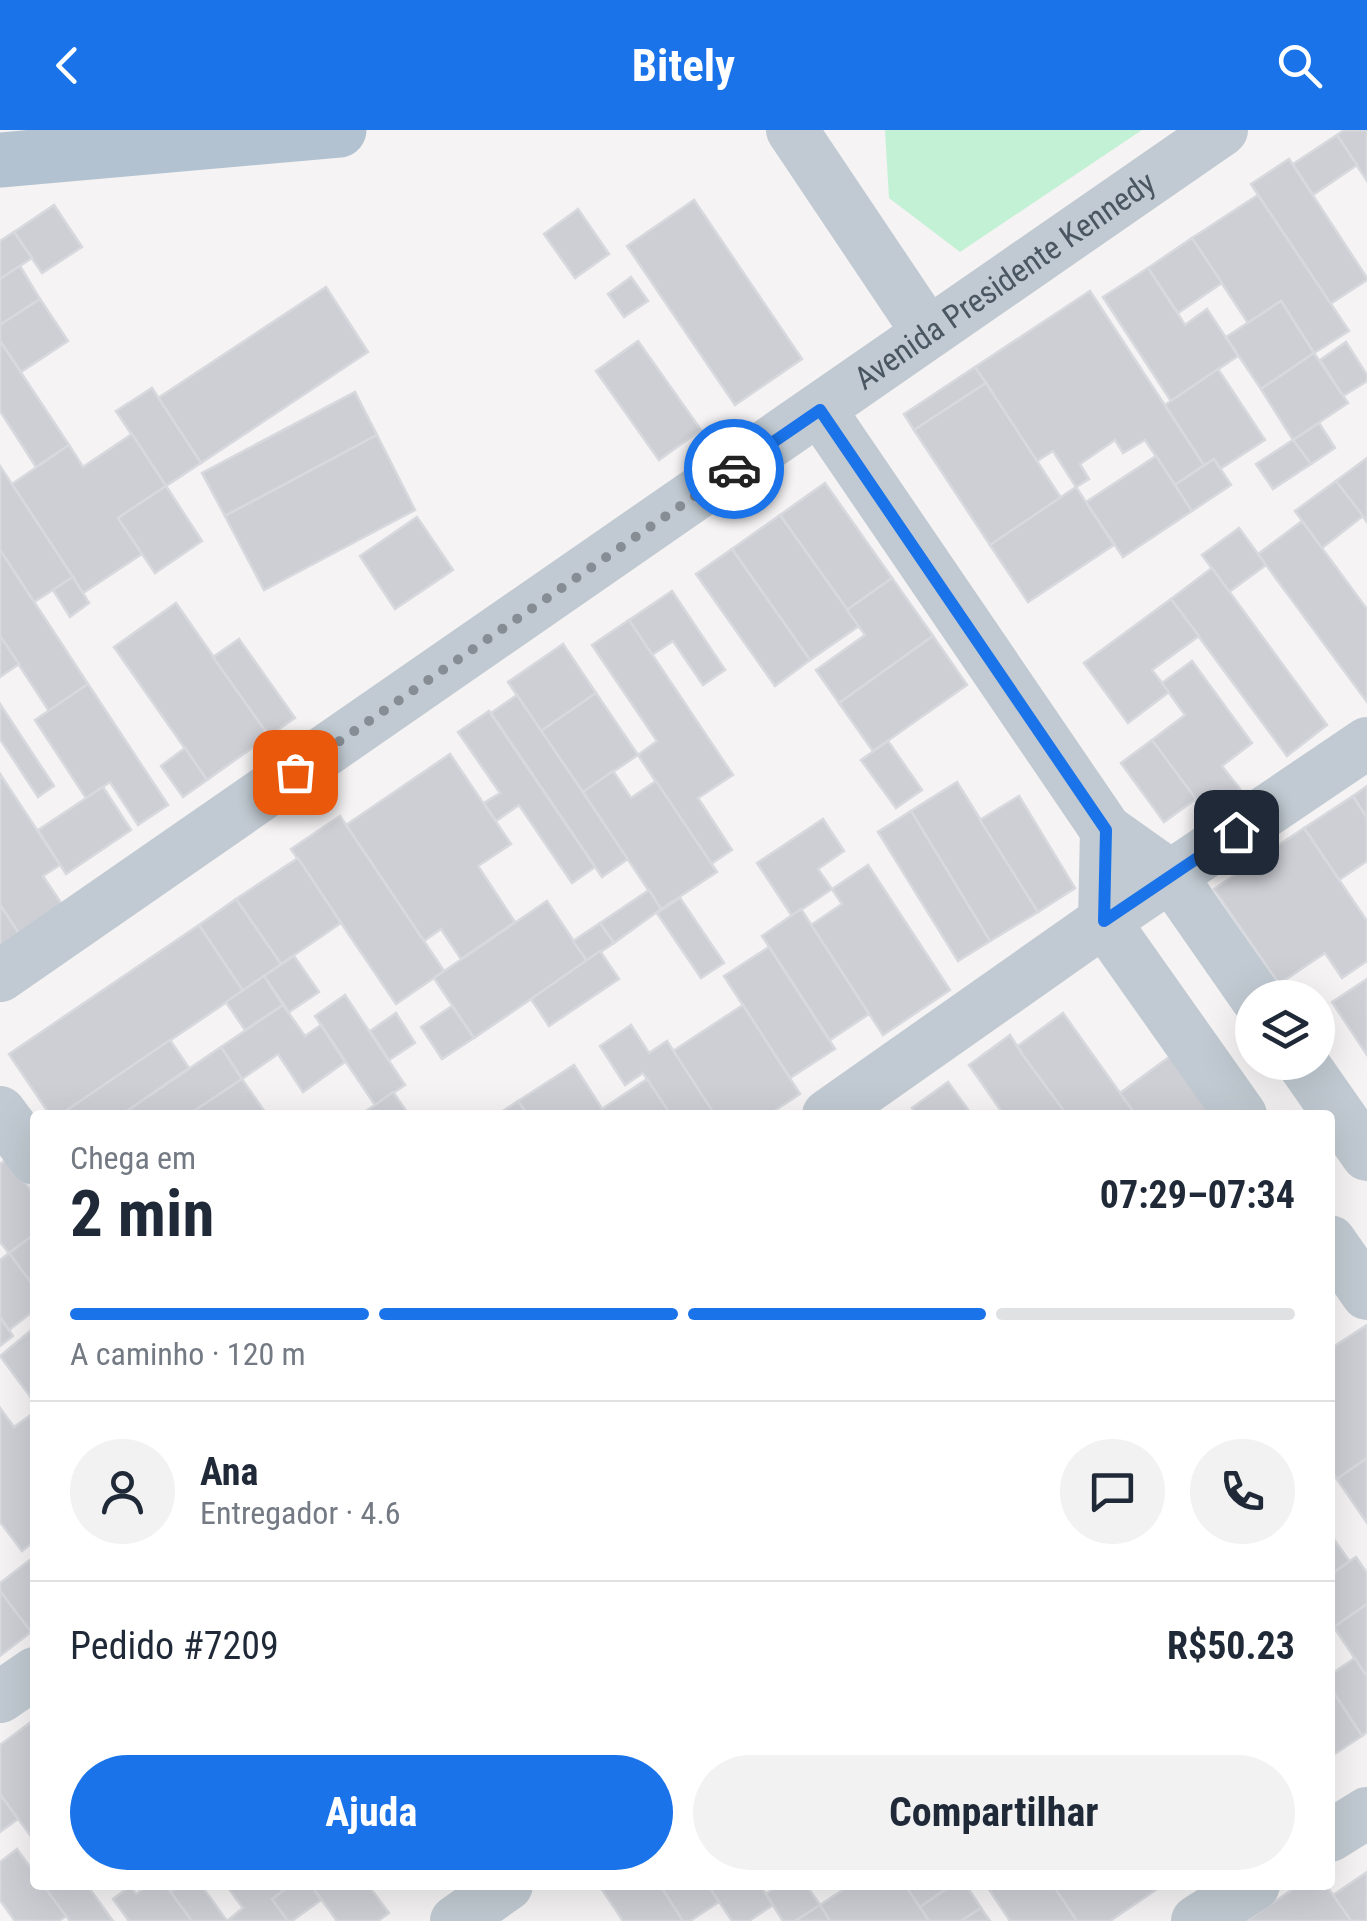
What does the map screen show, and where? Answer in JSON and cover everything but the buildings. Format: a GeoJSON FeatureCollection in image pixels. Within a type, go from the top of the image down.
{"type":"FeatureCollection","features":[{"type":"Feature","properties":{"kind":"main road"},"geometry":{"type":"LineString","coordinates":[[0,160],[339,130]]}},
{"type":"Feature","properties":{"kind":"street"},"geometry":{"type":"LineString","coordinates":[[792,130],[928,333]]}},
{"type":"Feature","properties":{"kind":"street","name":"Avenida Presidente Kennedy"},"geometry":{"type":"LineString","coordinates":[[0,976],[1222,130]]}},
{"type":"Feature","properties":{"kind":"street"},"geometry":{"type":"LineString","coordinates":[[820,410],[1106,830],[1171,876],[1243,980]]}},
{"type":"Feature","properties":{"kind":"street"},"geometry":{"type":"LineString","coordinates":[[835,1110],[1367,743]]}},
{"type":"Feature","properties":{"kind":"street"},"geometry":{"type":"LineString","coordinates":[[1106,830],[1104,921],[1237,1110]]}},
{"type":"Feature","properties":{"kind":"street"},"geometry":{"type":"LineString","coordinates":[[1315,1080],[1367,1155]]}},
{"type":"Feature","properties":{"kind":"street"},"geometry":{"type":"LineString","coordinates":[[0,1112],[30,1151]]}},
{"type":"Feature","properties":{"kind":"street"},"geometry":{"type":"LineString","coordinates":[[0,1697],[30,1676]]}},
{"type":"Feature","properties":{"kind":"street"},"geometry":{"type":"LineString","coordinates":[[1335,1833],[1367,1813]]}},
{"type":"Feature","properties":{"kind":"street"},"geometry":{"type":"LineString","coordinates":[[1197,1921],[1246,1890]]}},
{"type":"Feature","properties":{"kind":"green space"},"geometry":{"type":"Polygon","coordinates":[[[885,130],[1142,130],[960,252],[889,198],[885,130]]]}},
{"type":"Feature","properties":{"kind":"way so far"},"geometry":{"type":"LineString","coordinates":[[295,772],[734,469]]}},
{"type":"Feature","properties":{"kind":"route"},"geometry":{"type":"LineString","coordinates":[[734,469],[820,410],[1106,830],[1104,921],[1236,832]]}}]}
